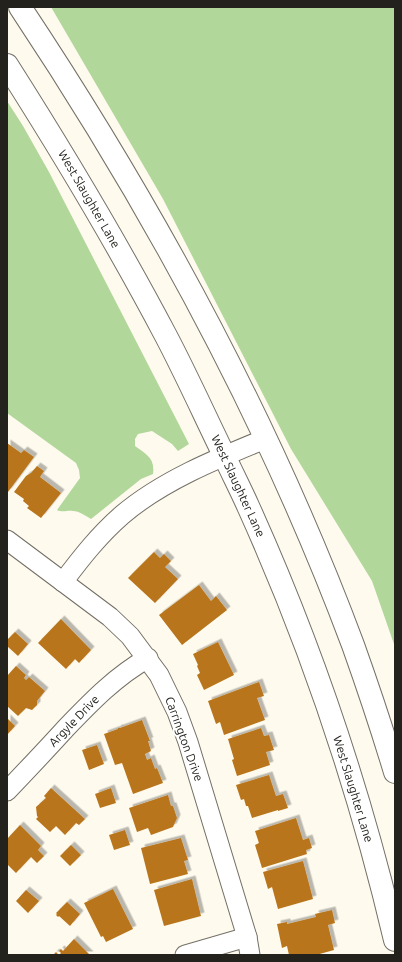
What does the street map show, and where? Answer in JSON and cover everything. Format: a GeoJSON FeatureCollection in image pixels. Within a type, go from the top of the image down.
{"type":"FeatureCollection","features":[{"type":"Feature","properties":{"kind":"main road"},"geometry":{"type":"LineString","coordinates":[[20,7],[64,74],[119,163],[162,237],[216,339],[265,439],[304,526],[353,647],[395,772]]}},
{"type":"Feature","properties":{"kind":"main road","name":"West Slaughter Lane"},"geometry":{"type":"LineString","coordinates":[[7,65],[93,204],[158,322],[197,397],[280,580],[313,665],[356,792],[383,888],[395,940]]}},
{"type":"Feature","properties":{"kind":"street"},"geometry":{"type":"LineString","coordinates":[[63,582],[98,538],[136,504],[164,486],[224,456],[265,439]]}},
{"type":"Feature","properties":{"kind":"street","name":"Carrington Drive"},"geometry":{"type":"LineString","coordinates":[[7,540],[121,626],[148,658],[159,675],[177,712],[188,742],[248,946]]}},
{"type":"Feature","properties":{"kind":"street","name":"Argyle Drive"},"geometry":{"type":"LineString","coordinates":[[7,791],[100,694],[135,666],[148,658]]}},
{"type":"Feature","properties":{"kind":"street"},"geometry":{"type":"LineString","coordinates":[[185,955],[248,946]]}},
{"type":"Feature","properties":{"kind":"green space"},"geometry":{"type":"Polygon","coordinates":[[[51,7],[395,7],[395,647],[372,581],[291,449],[163,199],[51,7]]]}},
{"type":"Feature","properties":{"kind":"green space"},"geometry":{"type":"Polygon","coordinates":[[[7,101],[49,172],[189,444],[178,451],[172,444],[152,431],[138,434],[135,439],[135,446],[151,460],[153,464],[153,474],[141,479],[91,519],[78,512],[57,510],[80,478],[76,463],[7,413],[7,101]]]}},
{"type":"Feature","properties":{"kind":"building"},"geometry":{"type":"Polygon","coordinates":[[[7,443],[21,453],[24,450],[34,457],[8,492],[7,491],[7,443]]]}},
{"type":"Feature","properties":{"kind":"building"},"geometry":{"type":"Polygon","coordinates":[[[37,466],[44,471],[40,477],[61,493],[41,518],[27,508],[29,506],[23,501],[24,499],[14,492],[26,476],[37,466]]]}},
{"type":"Feature","properties":{"kind":"building"},"geometry":{"type":"Polygon","coordinates":[[[154,552],[160,558],[164,554],[171,561],[165,567],[178,579],[155,603],[128,578],[154,552]]]}},
{"type":"Feature","properties":{"kind":"building"},"geometry":{"type":"Polygon","coordinates":[[[199,585],[211,601],[216,596],[227,610],[182,645],[159,615],[199,585]]]}},
{"type":"Feature","properties":{"kind":"building"},"geometry":{"type":"Polygon","coordinates":[[[61,619],[91,650],[79,663],[75,659],[66,669],[38,643],[61,619]]]}},
{"type":"Feature","properties":{"kind":"building"},"geometry":{"type":"Polygon","coordinates":[[[15,632],[28,644],[18,656],[7,646],[7,640],[15,632]]]}},
{"type":"Feature","properties":{"kind":"building"},"geometry":{"type":"Polygon","coordinates":[[[218,642],[234,675],[204,690],[197,675],[200,673],[193,654],[218,642]]]}},
{"type":"Feature","properties":{"kind":"building"},"geometry":{"type":"Polygon","coordinates":[[[16,666],[26,675],[24,678],[26,680],[29,677],[45,691],[37,701],[37,705],[32,710],[26,708],[18,716],[7,706],[7,676],[16,666]]]}},
{"type":"Feature","properties":{"kind":"building"},"geometry":{"type":"Polygon","coordinates":[[[259,682],[264,696],[257,698],[265,720],[224,735],[220,722],[216,724],[208,701],[259,682]]]}},
{"type":"Feature","properties":{"kind":"building"},"geometry":{"type":"Polygon","coordinates":[[[7,718],[15,726],[7,735],[7,718]]]}},
{"type":"Feature","properties":{"kind":"building"},"geometry":{"type":"Polygon","coordinates":[[[142,720],[150,741],[148,741],[151,751],[145,754],[147,760],[151,758],[163,783],[133,794],[122,763],[115,765],[104,734],[142,720]]]}},
{"type":"Feature","properties":{"kind":"building"},"geometry":{"type":"Polygon","coordinates":[[[261,728],[264,736],[269,735],[274,750],[266,752],[270,765],[237,776],[228,739],[261,728]]]}},
{"type":"Feature","properties":{"kind":"building"},"geometry":{"type":"Polygon","coordinates":[[[97,745],[104,764],[89,770],[82,750],[97,745]]]}},
{"type":"Feature","properties":{"kind":"building"},"geometry":{"type":"Polygon","coordinates":[[[269,775],[276,796],[283,794],[288,808],[252,818],[244,799],[241,800],[236,785],[269,775]]]}},
{"type":"Feature","properties":{"kind":"building"},"geometry":{"type":"Polygon","coordinates":[[[51,788],[85,819],[79,825],[76,823],[65,835],[56,826],[50,832],[36,819],[38,817],[36,807],[46,798],[44,796],[51,788]]]}},
{"type":"Feature","properties":{"kind":"building"},"geometry":{"type":"Polygon","coordinates":[[[111,788],[116,803],[100,808],[95,794],[111,788]]]}},
{"type":"Feature","properties":{"kind":"building"},"geometry":{"type":"Polygon","coordinates":[[[168,795],[171,806],[173,806],[177,818],[173,827],[151,835],[148,828],[137,832],[129,808],[168,795]]]}},
{"type":"Feature","properties":{"kind":"building"},"geometry":{"type":"Polygon","coordinates":[[[296,818],[303,840],[309,838],[312,848],[306,850],[307,854],[262,868],[255,845],[259,843],[255,831],[296,818]]]}},
{"type":"Feature","properties":{"kind":"building"},"geometry":{"type":"Polygon","coordinates":[[[20,825],[41,846],[38,850],[44,856],[37,863],[31,857],[16,873],[7,864],[7,839],[20,825]]]}},
{"type":"Feature","properties":{"kind":"building"},"geometry":{"type":"Polygon","coordinates":[[[125,830],[130,845],[114,850],[109,835],[125,830]]]}},
{"type":"Feature","properties":{"kind":"building"},"geometry":{"type":"Polygon","coordinates":[[[181,838],[188,860],[184,861],[188,874],[150,884],[141,848],[181,838]]]}},
{"type":"Feature","properties":{"kind":"building"},"geometry":{"type":"Polygon","coordinates":[[[71,845],[81,855],[70,866],[60,856],[71,845]]]}},
{"type":"Feature","properties":{"kind":"building"},"geometry":{"type":"Polygon","coordinates":[[[303,861],[313,899],[278,909],[272,887],[268,889],[263,872],[303,861]]]}},
{"type":"Feature","properties":{"kind":"building"},"geometry":{"type":"Polygon","coordinates":[[[192,879],[201,916],[164,926],[154,890],[192,879]]]}},
{"type":"Feature","properties":{"kind":"building"},"geometry":{"type":"Polygon","coordinates":[[[113,889],[133,929],[106,942],[103,936],[101,937],[84,903],[113,889]]]}},
{"type":"Feature","properties":{"kind":"building"},"geometry":{"type":"Polygon","coordinates":[[[26,890],[39,901],[28,913],[16,901],[26,890]]]}},
{"type":"Feature","properties":{"kind":"building"},"geometry":{"type":"Polygon","coordinates":[[[67,902],[80,914],[70,926],[56,915],[56,913],[67,902]]]}},
{"type":"Feature","properties":{"kind":"building"},"geometry":{"type":"Polygon","coordinates":[[[332,910],[335,923],[328,925],[334,950],[316,955],[289,955],[287,946],[282,948],[277,924],[287,922],[287,924],[316,917],[315,914],[332,910]]]}},
{"type":"Feature","properties":{"kind":"building"},"geometry":{"type":"Polygon","coordinates":[[[74,939],[90,955],[59,955],[61,953],[59,951],[61,949],[63,951],[74,939]]]}}]}
